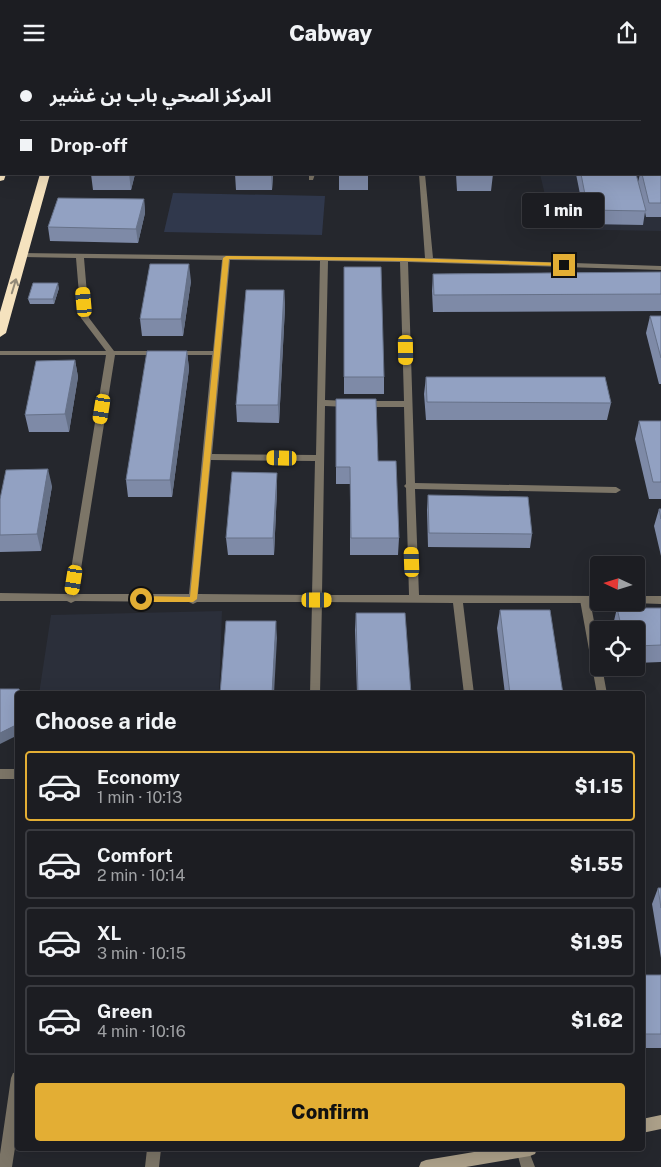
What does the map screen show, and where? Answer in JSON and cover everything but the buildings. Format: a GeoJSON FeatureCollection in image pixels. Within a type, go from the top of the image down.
{"type":"FeatureCollection","features":[{"type":"Feature","properties":{"kind":"highway"},"geometry":{"type":"LineString","coordinates":[[0,333],[45,175]]}},
{"type":"Feature","properties":{"kind":"street"},"geometry":{"type":"LineString","coordinates":[[422,175],[429,260]]}},
{"type":"Feature","properties":{"kind":"street"},"geometry":{"type":"LineString","coordinates":[[23,255],[404,259],[661,268]]}},
{"type":"Feature","properties":{"kind":"street"},"geometry":{"type":"LineString","coordinates":[[71,599],[111,352],[85,317],[80,256]]}},
{"type":"Feature","properties":{"kind":"street"},"geometry":{"type":"LineString","coordinates":[[193,599],[226,258]]}},
{"type":"Feature","properties":{"kind":"street"},"geometry":{"type":"LineString","coordinates":[[315,691],[324,259]]}},
{"type":"Feature","properties":{"kind":"street"},"geometry":{"type":"LineString","coordinates":[[404,259],[414,600]]}},
{"type":"Feature","properties":{"kind":"street"},"geometry":{"type":"LineString","coordinates":[[0,353],[217,353]]}},
{"type":"Feature","properties":{"kind":"street"},"geometry":{"type":"LineString","coordinates":[[320,403],[407,405]]}},
{"type":"Feature","properties":{"kind":"street"},"geometry":{"type":"LineString","coordinates":[[207,457],[320,458]]}},
{"type":"Feature","properties":{"kind":"street"},"geometry":{"type":"LineString","coordinates":[[410,486],[616,490]]}},
{"type":"Feature","properties":{"kind":"street"},"geometry":{"type":"LineString","coordinates":[[0,597],[458,601],[590,600]]}},
{"type":"Feature","properties":{"kind":"street"},"geometry":{"type":"LineString","coordinates":[[585,600],[601,691]]}},
{"type":"Feature","properties":{"kind":"street"},"geometry":{"type":"LineString","coordinates":[[645,600],[661,600]]}},
{"type":"Feature","properties":{"kind":"street"},"geometry":{"type":"LineString","coordinates":[[458,601],[469,691]]}},
{"type":"Feature","properties":{"kind":"street"},"geometry":{"type":"LineString","coordinates":[[0,774],[15,774]]}},
{"type":"Feature","properties":{"kind":"street"},"geometry":{"type":"LineString","coordinates":[[5,1167],[15,1099]]}},
{"type":"Feature","properties":{"kind":"street"},"geometry":{"type":"LineString","coordinates":[[645,1125],[661,1122]]}},
{"type":"Feature","properties":{"kind":"street"},"geometry":{"type":"LineString","coordinates":[[152,1167],[154,1151]]}},
{"type":"Feature","properties":{"kind":"street"},"geometry":{"type":"LineString","coordinates":[[426,1167],[514,1151]]}},
{"type":"Feature","properties":{"kind":"street"},"geometry":{"type":"LineString","coordinates":[[525,1151],[528,1167]]}},
{"type":"Feature","properties":{"kind":"shaded area"},"geometry":{"type":"Polygon","coordinates":[[[540,175],[661,175],[661,231],[553,229],[540,175]]]}},
{"type":"Feature","properties":{"kind":"shaded area"},"geometry":{"type":"Polygon","coordinates":[[[173,193],[325,196],[322,235],[164,232],[173,193]]]}},
{"type":"Feature","properties":{"kind":"shaded area"},"geometry":{"type":"Polygon","coordinates":[[[222,611],[219,691],[39,691],[51,615],[222,611]]]}},
{"type":"Feature","properties":{"kind":"route"},"geometry":{"type":"LineString","coordinates":[[141,599],[193,599],[226,258],[404,259],[564,265]]}}]}
